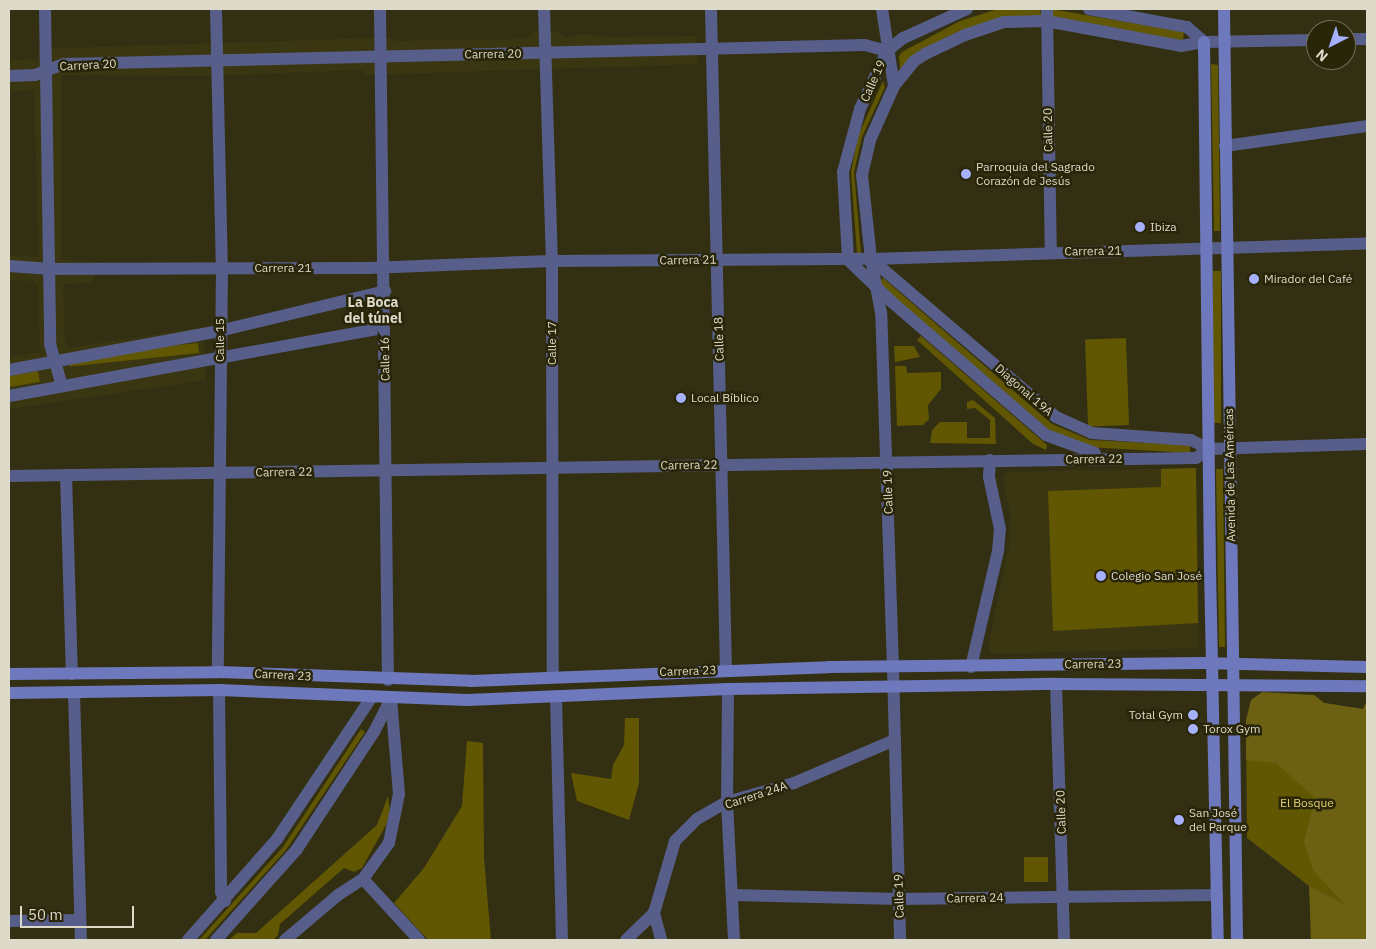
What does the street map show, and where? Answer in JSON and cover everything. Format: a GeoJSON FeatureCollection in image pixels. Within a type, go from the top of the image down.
{"type":"FeatureCollection","features":[{"type":"Feature","properties":{"kind":"main road","name":"Avenida de Las Américas"},"geometry":{"type":"LineString","coordinates":[[1224,9],[1237,940]]}},
{"type":"Feature","properties":{"kind":"main road","name":"Avenida de Las Américas"},"geometry":{"type":"LineString","coordinates":[[1204,42],[1212,682],[1218,940]]}},
{"type":"Feature","properties":{"kind":"main road","name":"Carrera 23"},"geometry":{"type":"LineString","coordinates":[[9,674],[218,672],[471,682],[726,670],[1212,663],[1367,667]]}},
{"type":"Feature","properties":{"kind":"main road","name":"Carrera 23"},"geometry":{"type":"LineString","coordinates":[[9,693],[219,690],[391,699],[556,696],[728,689],[1056,684],[1232,682],[1367,686]]}},
{"type":"Feature","properties":{"kind":"street"},"geometry":{"type":"LineString","coordinates":[[45,9],[48,269],[53,363],[62,386]]}},
{"type":"Feature","properties":{"kind":"street","name":"Calle 15"},"geometry":{"type":"LineString","coordinates":[[216,9],[222,268],[219,331],[221,359],[221,473],[218,672]]}},
{"type":"Feature","properties":{"kind":"street","name":"Calle 16"},"geometry":{"type":"LineString","coordinates":[[380,9],[385,267],[388,680]]}},
{"type":"Feature","properties":{"kind":"street","name":"Calle 17"},"geometry":{"type":"LineString","coordinates":[[544,9],[552,262],[553,677]]}},
{"type":"Feature","properties":{"kind":"street","name":"Calle 18"},"geometry":{"type":"LineString","coordinates":[[711,9],[716,260],[723,465],[726,670]]}},
{"type":"Feature","properties":{"kind":"street","name":"Calle 19"},"geometry":{"type":"LineString","coordinates":[[882,9],[887,51],[894,86],[870,140],[862,175],[870,259],[881,313],[900,940]]}},
{"type":"Feature","properties":{"kind":"street"},"geometry":{"type":"LineString","coordinates":[[887,51],[903,38],[968,9]]}},
{"type":"Feature","properties":{"kind":"street"},"geometry":{"type":"LineString","coordinates":[[1089,9],[1187,27],[1204,42]]}},
{"type":"Feature","properties":{"kind":"street"},"geometry":{"type":"LineString","coordinates":[[894,86],[914,61],[965,35],[1004,22],[1047,15],[1181,46],[1204,42],[1306,40]]}},
{"type":"Feature","properties":{"kind":"street","name":"Calle 20"},"geometry":{"type":"LineString","coordinates":[[1047,15],[1051,252]]}},
{"type":"Feature","properties":{"kind":"street","name":"Carrera 20"},"geometry":{"type":"LineString","coordinates":[[9,76],[35,75],[46,69],[64,64],[381,56],[712,51],[865,45],[887,51]]}},
{"type":"Feature","properties":{"kind":"street","name":"Calle 19"},"geometry":{"type":"LineString","coordinates":[[848,260],[843,172],[860,109],[887,51]]}},
{"type":"Feature","properties":{"kind":"street"},"geometry":{"type":"LineString","coordinates":[[1225,146],[1367,126]]}},
{"type":"Feature","properties":{"kind":"street","name":"Carrera 21"},"geometry":{"type":"LineString","coordinates":[[9,266],[48,269],[385,267],[552,262],[848,260],[1367,243]]}},
{"type":"Feature","properties":{"kind":"street","name":"Diagonal 19A"},"geometry":{"type":"LineString","coordinates":[[870,259],[1056,418],[1092,434],[1190,440],[1209,449]]}},
{"type":"Feature","properties":{"kind":"street","name":"Diagonal 19A"},"geometry":{"type":"LineString","coordinates":[[848,260],[876,287],[1046,435],[1085,452],[1150,458]]}},
{"type":"Feature","properties":{"kind":"street"},"geometry":{"type":"LineString","coordinates":[[9,370],[219,331],[385,291]]}},
{"type":"Feature","properties":{"kind":"street"},"geometry":{"type":"LineString","coordinates":[[9,396],[384,328]]}},
{"type":"Feature","properties":{"kind":"street"},"geometry":{"type":"LineString","coordinates":[[1046,435],[1069,459]]}},
{"type":"Feature","properties":{"kind":"street","name":"Carrera 22"},"geometry":{"type":"LineString","coordinates":[[9,476],[1196,458],[1209,449],[1367,444]]}},
{"type":"Feature","properties":{"kind":"street"},"geometry":{"type":"LineString","coordinates":[[971,667],[998,551],[1000,529],[989,477],[990,460]]}},
{"type":"Feature","properties":{"kind":"street"},"geometry":{"type":"LineString","coordinates":[[66,475],[72,674]]}},
{"type":"Feature","properties":{"kind":"street","name":"Calle 20"},"geometry":{"type":"LineString","coordinates":[[1056,684],[1064,940]]}},
{"type":"Feature","properties":{"kind":"street"},"geometry":{"type":"LineString","coordinates":[[728,689],[727,802],[734,940]]}},
{"type":"Feature","properties":{"kind":"street"},"geometry":{"type":"LineString","coordinates":[[219,690],[221,892],[225,901]]}},
{"type":"Feature","properties":{"kind":"street"},"geometry":{"type":"LineString","coordinates":[[74,692],[81,940]]}},
{"type":"Feature","properties":{"kind":"street"},"geometry":{"type":"LineString","coordinates":[[556,696],[562,940]]}},
{"type":"Feature","properties":{"kind":"street"},"geometry":{"type":"LineString","coordinates":[[188,940],[225,901],[277,839],[371,698]]}},
{"type":"Feature","properties":{"kind":"street"},"geometry":{"type":"LineString","coordinates":[[284,940],[338,895],[363,879],[389,842],[396,816],[399,794],[391,699]]}},
{"type":"Feature","properties":{"kind":"street"},"geometry":{"type":"LineString","coordinates":[[216,940],[298,849],[374,732],[391,699]]}},
{"type":"Feature","properties":{"kind":"street","name":"Carrera 24A"},"geometry":{"type":"LineString","coordinates":[[626,940],[654,913],[675,841],[698,819],[727,802],[794,783],[895,740]]}},
{"type":"Feature","properties":{"kind":"street"},"geometry":{"type":"LineString","coordinates":[[363,879],[419,940]]}},
{"type":"Feature","properties":{"kind":"street","name":"Carrera 24"},"geometry":{"type":"LineString","coordinates":[[733,895],[899,899],[1217,895]]}},
{"type":"Feature","properties":{"kind":"street"},"geometry":{"type":"LineString","coordinates":[[654,913],[660,940]]}},
{"type":"Feature","properties":{"kind":"street"},"geometry":{"type":"LineString","coordinates":[[9,921],[80,920]]}},
{"type":"Feature","properties":{"kind":"shaded area"},"geometry":{"type":"Polygon","coordinates":[[[534,31],[558,32],[566,38],[584,34],[605,37],[697,36],[698,64],[367,75],[362,70],[200,76],[61,75],[61,260],[94,261],[93,283],[63,284],[65,343],[70,348],[203,327],[206,380],[9,409],[9,357],[40,352],[38,286],[33,281],[9,280],[9,256],[39,257],[34,90],[9,91],[9,60],[39,59],[39,49],[371,38],[394,38],[394,41],[525,39],[534,31]]]}},
{"type":"Feature","properties":{"kind":"shaded area","name":"Colegio San José"},"geometry":{"type":"Polygon","coordinates":[[[1196,468],[1199,648],[993,654],[988,647],[1009,546],[1010,515],[1003,476],[1007,472],[1196,468]]]}},
{"type":"Feature","properties":{"kind":"shaded area","name":"El Bosque"},"geometry":{"type":"Polygon","coordinates":[[[1262,692],[1314,695],[1324,703],[1363,709],[1367,701],[1367,940],[1311,940],[1309,886],[1344,904],[1313,870],[1304,842],[1315,798],[1276,763],[1246,760],[1246,720],[1251,700],[1262,692]]]}},
{"type":"Feature","properties":{"kind":"green space"},"geometry":{"type":"Polygon","coordinates":[[[998,9],[1040,9],[1041,16],[1001,18],[900,70],[899,56],[902,52],[960,21],[998,9]]]}},
{"type":"Feature","properties":{"kind":"green space"},"geometry":{"type":"Polygon","coordinates":[[[1051,9],[1184,32],[1183,41],[1051,17],[1051,9]]]}},
{"type":"Feature","properties":{"kind":"green space"},"geometry":{"type":"Polygon","coordinates":[[[1211,64],[1218,65],[1220,231],[1214,231],[1211,64]]]}},
{"type":"Feature","properties":{"kind":"green space"},"geometry":{"type":"Polygon","coordinates":[[[883,81],[885,87],[862,137],[854,172],[861,253],[857,253],[851,172],[858,136],[883,81]]]}},
{"type":"Feature","properties":{"kind":"green space"},"geometry":{"type":"Polygon","coordinates":[[[1213,271],[1221,271],[1221,423],[1213,423],[1213,271]]]}},
{"type":"Feature","properties":{"kind":"green space"},"geometry":{"type":"Polygon","coordinates":[[[883,278],[1052,424],[1090,440],[1190,445],[1190,453],[1087,447],[1049,430],[878,284],[883,278]]]}},
{"type":"Feature","properties":{"kind":"green space"},"geometry":{"type":"Polygon","coordinates":[[[921,336],[1047,445],[1046,450],[1033,444],[917,340],[921,336]]]}},
{"type":"Feature","properties":{"kind":"green space"},"geometry":{"type":"Polygon","coordinates":[[[1126,338],[1129,425],[1088,426],[1085,339],[1126,338]]]}},
{"type":"Feature","properties":{"kind":"green space"},"geometry":{"type":"Polygon","coordinates":[[[198,343],[199,353],[70,367],[69,357],[198,343]]]}},
{"type":"Feature","properties":{"kind":"green space"},"geometry":{"type":"Polygon","coordinates":[[[894,346],[914,346],[920,357],[895,362],[894,346]]]}},
{"type":"Feature","properties":{"kind":"green space"},"geometry":{"type":"Polygon","coordinates":[[[895,366],[906,366],[907,373],[941,372],[941,389],[928,405],[929,419],[923,425],[897,426],[895,366]]]}},
{"type":"Feature","properties":{"kind":"green space"},"geometry":{"type":"Polygon","coordinates":[[[38,371],[40,382],[10,387],[9,376],[38,371]]]}},
{"type":"Feature","properties":{"kind":"green space"},"geometry":{"type":"Polygon","coordinates":[[[973,400],[995,418],[996,444],[930,443],[932,430],[940,422],[967,422],[967,438],[990,438],[990,420],[975,408],[967,409],[967,402],[973,400]]]}},
{"type":"Feature","properties":{"kind":"green space"},"geometry":{"type":"Polygon","coordinates":[[[1196,468],[1198,623],[1053,631],[1048,491],[1161,487],[1161,469],[1196,468]]]}},
{"type":"Feature","properties":{"kind":"green space"},"geometry":{"type":"Polygon","coordinates":[[[1216,469],[1223,469],[1225,647],[1219,647],[1216,469]]]}},
{"type":"Feature","properties":{"kind":"green space","name":"El Bosque"},"geometry":{"type":"Polygon","coordinates":[[[1314,695],[1324,703],[1363,709],[1367,701],[1367,917],[1309,886],[1247,838],[1246,720],[1314,695]]]}},
{"type":"Feature","properties":{"kind":"green space"},"geometry":{"type":"Polygon","coordinates":[[[625,718],[639,718],[639,783],[629,820],[577,801],[571,773],[611,779],[613,765],[624,745],[625,718]]]}},
{"type":"Feature","properties":{"kind":"green space"},"geometry":{"type":"Polygon","coordinates":[[[361,729],[365,732],[286,850],[205,940],[199,940],[283,847],[361,729]]]}},
{"type":"Feature","properties":{"kind":"green space"},"geometry":{"type":"Polygon","coordinates":[[[467,741],[483,743],[484,857],[491,940],[428,940],[394,903],[424,868],[462,806],[467,741]]]}},
{"type":"Feature","properties":{"kind":"green space"},"geometry":{"type":"Polygon","coordinates":[[[388,796],[390,813],[386,825],[362,868],[354,872],[344,868],[280,924],[278,935],[273,940],[229,940],[237,933],[256,933],[377,825],[388,796]]]}},
{"type":"Feature","properties":{"kind":"green space"},"geometry":{"type":"Polygon","coordinates":[[[1024,857],[1048,857],[1048,882],[1024,882],[1024,857]]]}},
{"type":"Feature","properties":{"kind":"place","name":"Parroquia del Sagrado Corazón de Jesús"},"geometry":{"type":"Point","coordinates":[966,174]}},
{"type":"Feature","properties":{"kind":"place","name":"Ibiza"},"geometry":{"type":"Point","coordinates":[1140,227]}},
{"type":"Feature","properties":{"kind":"place","name":"Mirador del Café"},"geometry":{"type":"Point","coordinates":[1254,279]}},
{"type":"Feature","properties":{"kind":"place","name":"Local Bíblico"},"geometry":{"type":"Point","coordinates":[681,398]}},
{"type":"Feature","properties":{"kind":"place","name":"Colegio San José"},"geometry":{"type":"Point","coordinates":[1101,576]}},
{"type":"Feature","properties":{"kind":"place","name":"Total Gym"},"geometry":{"type":"Point","coordinates":[1193,715]}},
{"type":"Feature","properties":{"kind":"place","name":"Torox Gym"},"geometry":{"type":"Point","coordinates":[1193,729]}},
{"type":"Feature","properties":{"kind":"place","name":"San José del Parque"},"geometry":{"type":"Point","coordinates":[1179,820]}},
{"type":"Feature","properties":{"kind":"district","name":"La Boca del túnel"},"geometry":{"type":"Point","coordinates":[373,310]}}]}
